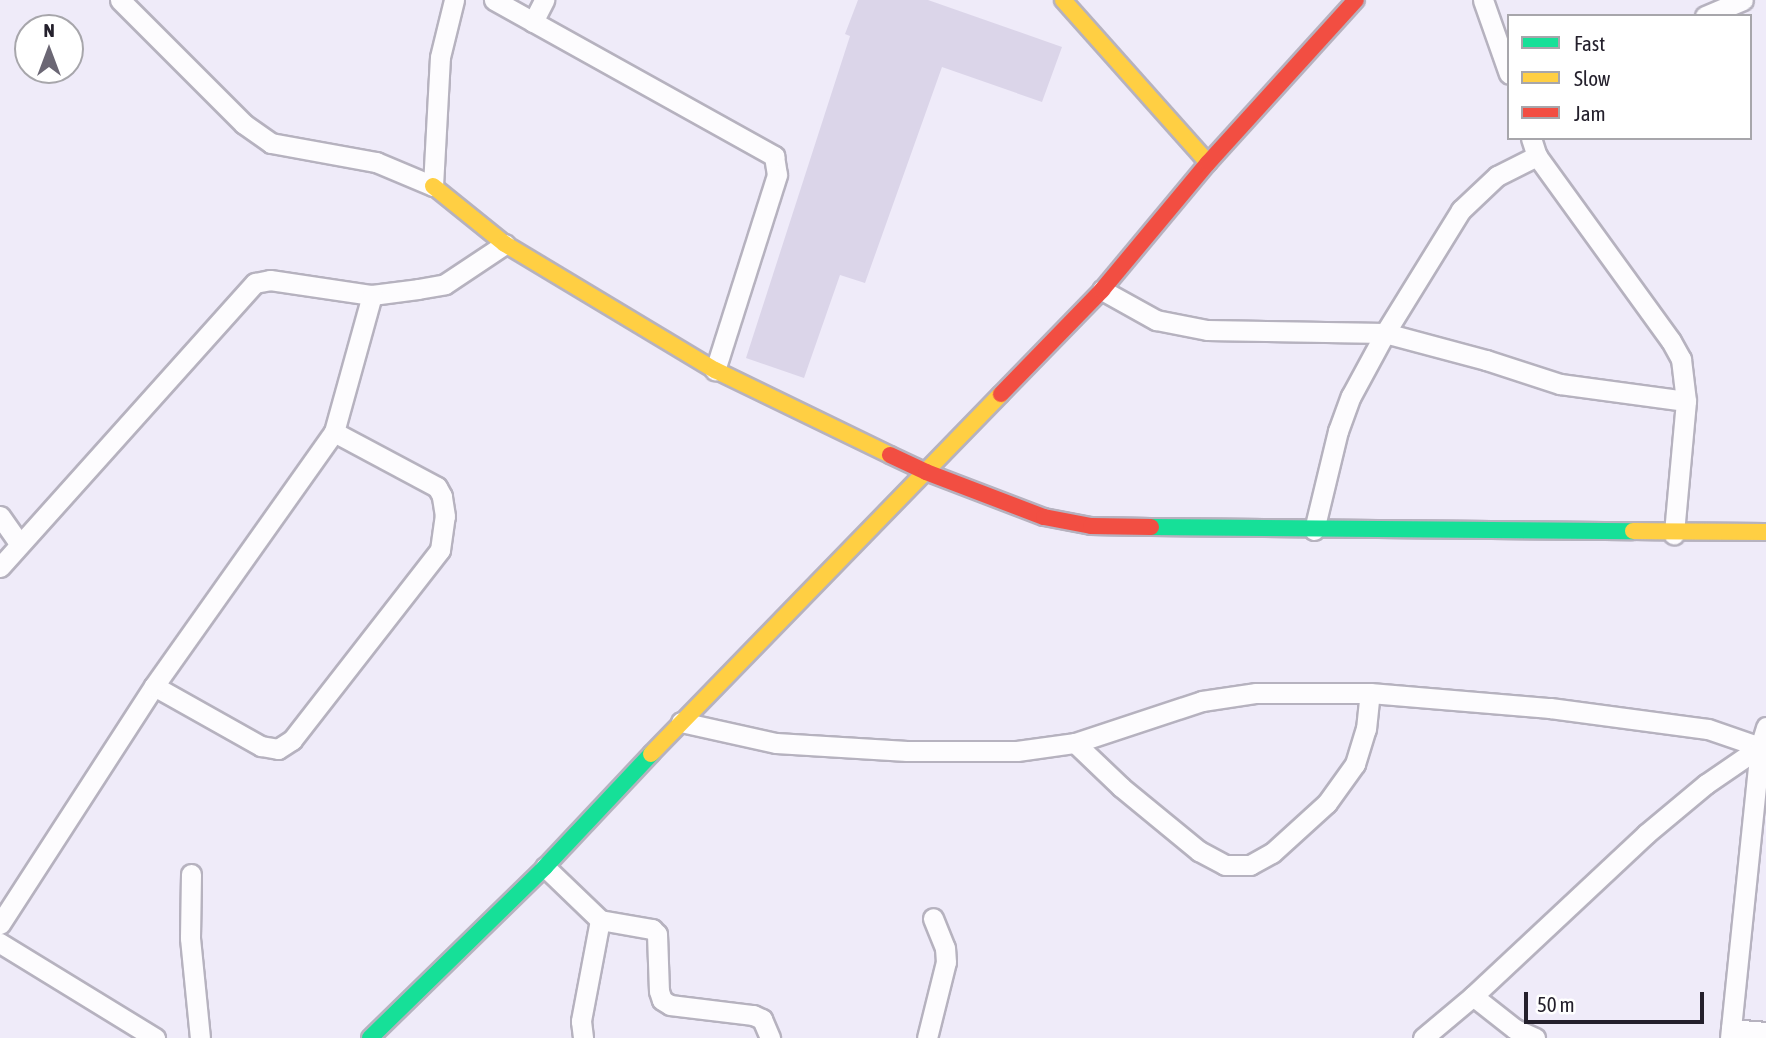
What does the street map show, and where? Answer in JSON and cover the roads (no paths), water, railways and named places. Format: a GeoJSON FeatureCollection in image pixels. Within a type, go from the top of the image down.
{"type":"FeatureCollection","features":[{"type":"Feature","properties":{"kind":"street"},"geometry":{"type":"LineString","coordinates":[[120,0],[244,124],[271,143],[376,162],[433,186],[505,244],[715,370],[926,472],[1044,517],[1091,526],[1766,533]]}},
{"type":"Feature","properties":{"kind":"street"},"geometry":{"type":"LineString","coordinates":[[433,186],[440,57],[454,0]]}},
{"type":"Feature","properties":{"kind":"street"},"geometry":{"type":"LineString","coordinates":[[494,0],[774,156],[777,175],[715,370]]}},
{"type":"Feature","properties":{"kind":"street"},"geometry":{"type":"LineString","coordinates":[[533,22],[544,0]]}},
{"type":"Feature","properties":{"kind":"street"},"geometry":{"type":"LineString","coordinates":[[1063,0],[1208,163]]}},
{"type":"Feature","properties":{"kind":"street"},"geometry":{"type":"LineString","coordinates":[[370,1038],[545,867],[681,722],[1102,290],[1208,163],[1356,0]]}},
{"type":"Feature","properties":{"kind":"street"},"geometry":{"type":"LineString","coordinates":[[1483,0],[1507,68]]}},
{"type":"Feature","properties":{"kind":"street"},"geometry":{"type":"LineString","coordinates":[[1710,14],[1743,0]]}},
{"type":"Feature","properties":{"kind":"street"},"geometry":{"type":"LineString","coordinates":[[1314,530],[1338,431],[1351,396],[1385,334],[1461,210],[1497,176],[1534,147],[1671,341],[1685,375],[1686,401],[1674,534]]}},
{"type":"Feature","properties":{"kind":"street"},"geometry":{"type":"LineString","coordinates":[[0,567],[255,283],[270,280],[372,295],[445,284],[505,244]]}},
{"type":"Feature","properties":{"kind":"street"},"geometry":{"type":"LineString","coordinates":[[1102,290],[1156,320],[1207,330],[1385,334],[1486,360],[1560,384],[1686,401]]}},
{"type":"Feature","properties":{"kind":"street"},"geometry":{"type":"LineString","coordinates":[[0,924],[154,686],[334,432],[372,295]]}},
{"type":"Feature","properties":{"kind":"street"},"geometry":{"type":"LineString","coordinates":[[154,686],[261,746],[278,749],[292,740],[440,550],[445,516],[442,496],[437,487],[334,432]]}},
{"type":"Feature","properties":{"kind":"street"},"geometry":{"type":"LineString","coordinates":[[0,516],[19,543]]}},
{"type":"Feature","properties":{"kind":"street"},"geometry":{"type":"LineString","coordinates":[[681,722],[776,743],[907,751],[1017,751],[1075,743],[1202,701],[1255,693],[1370,693],[1550,708],[1708,729],[1763,748]]}},
{"type":"Feature","properties":{"kind":"street"},"geometry":{"type":"LineString","coordinates":[[1075,743],[1121,787],[1199,851],[1225,865],[1250,865],[1272,853],[1326,803],[1355,764],[1366,729],[1370,693]]}},
{"type":"Feature","properties":{"kind":"street"},"geometry":{"type":"LineString","coordinates":[[1766,727],[1730,1034],[1766,1032]]}},
{"type":"Feature","properties":{"kind":"street"},"geometry":{"type":"LineString","coordinates":[[1423,1038],[1473,996],[1646,834],[1706,784],[1763,748]]}},
{"type":"Feature","properties":{"kind":"street"},"geometry":{"type":"LineString","coordinates":[[545,867],[600,920],[652,929],[657,934],[659,991],[662,1000],[670,1005],[752,1015],[762,1019],[770,1038]]}},
{"type":"Feature","properties":{"kind":"street"},"geometry":{"type":"LineString","coordinates":[[191,874],[190,938],[200,1038]]}},
{"type":"Feature","properties":{"kind":"street"},"geometry":{"type":"LineString","coordinates":[[927,1038],[946,962],[943,941],[933,918]]}},
{"type":"Feature","properties":{"kind":"street"},"geometry":{"type":"LineString","coordinates":[[583,1038],[581,1021],[600,920]]}},
{"type":"Feature","properties":{"kind":"street"},"geometry":{"type":"LineString","coordinates":[[0,943],[155,1038]]}},
{"type":"Feature","properties":{"kind":"street"},"geometry":{"type":"LineString","coordinates":[[1473,996],[1516,1029],[1535,1038]]}}]}
